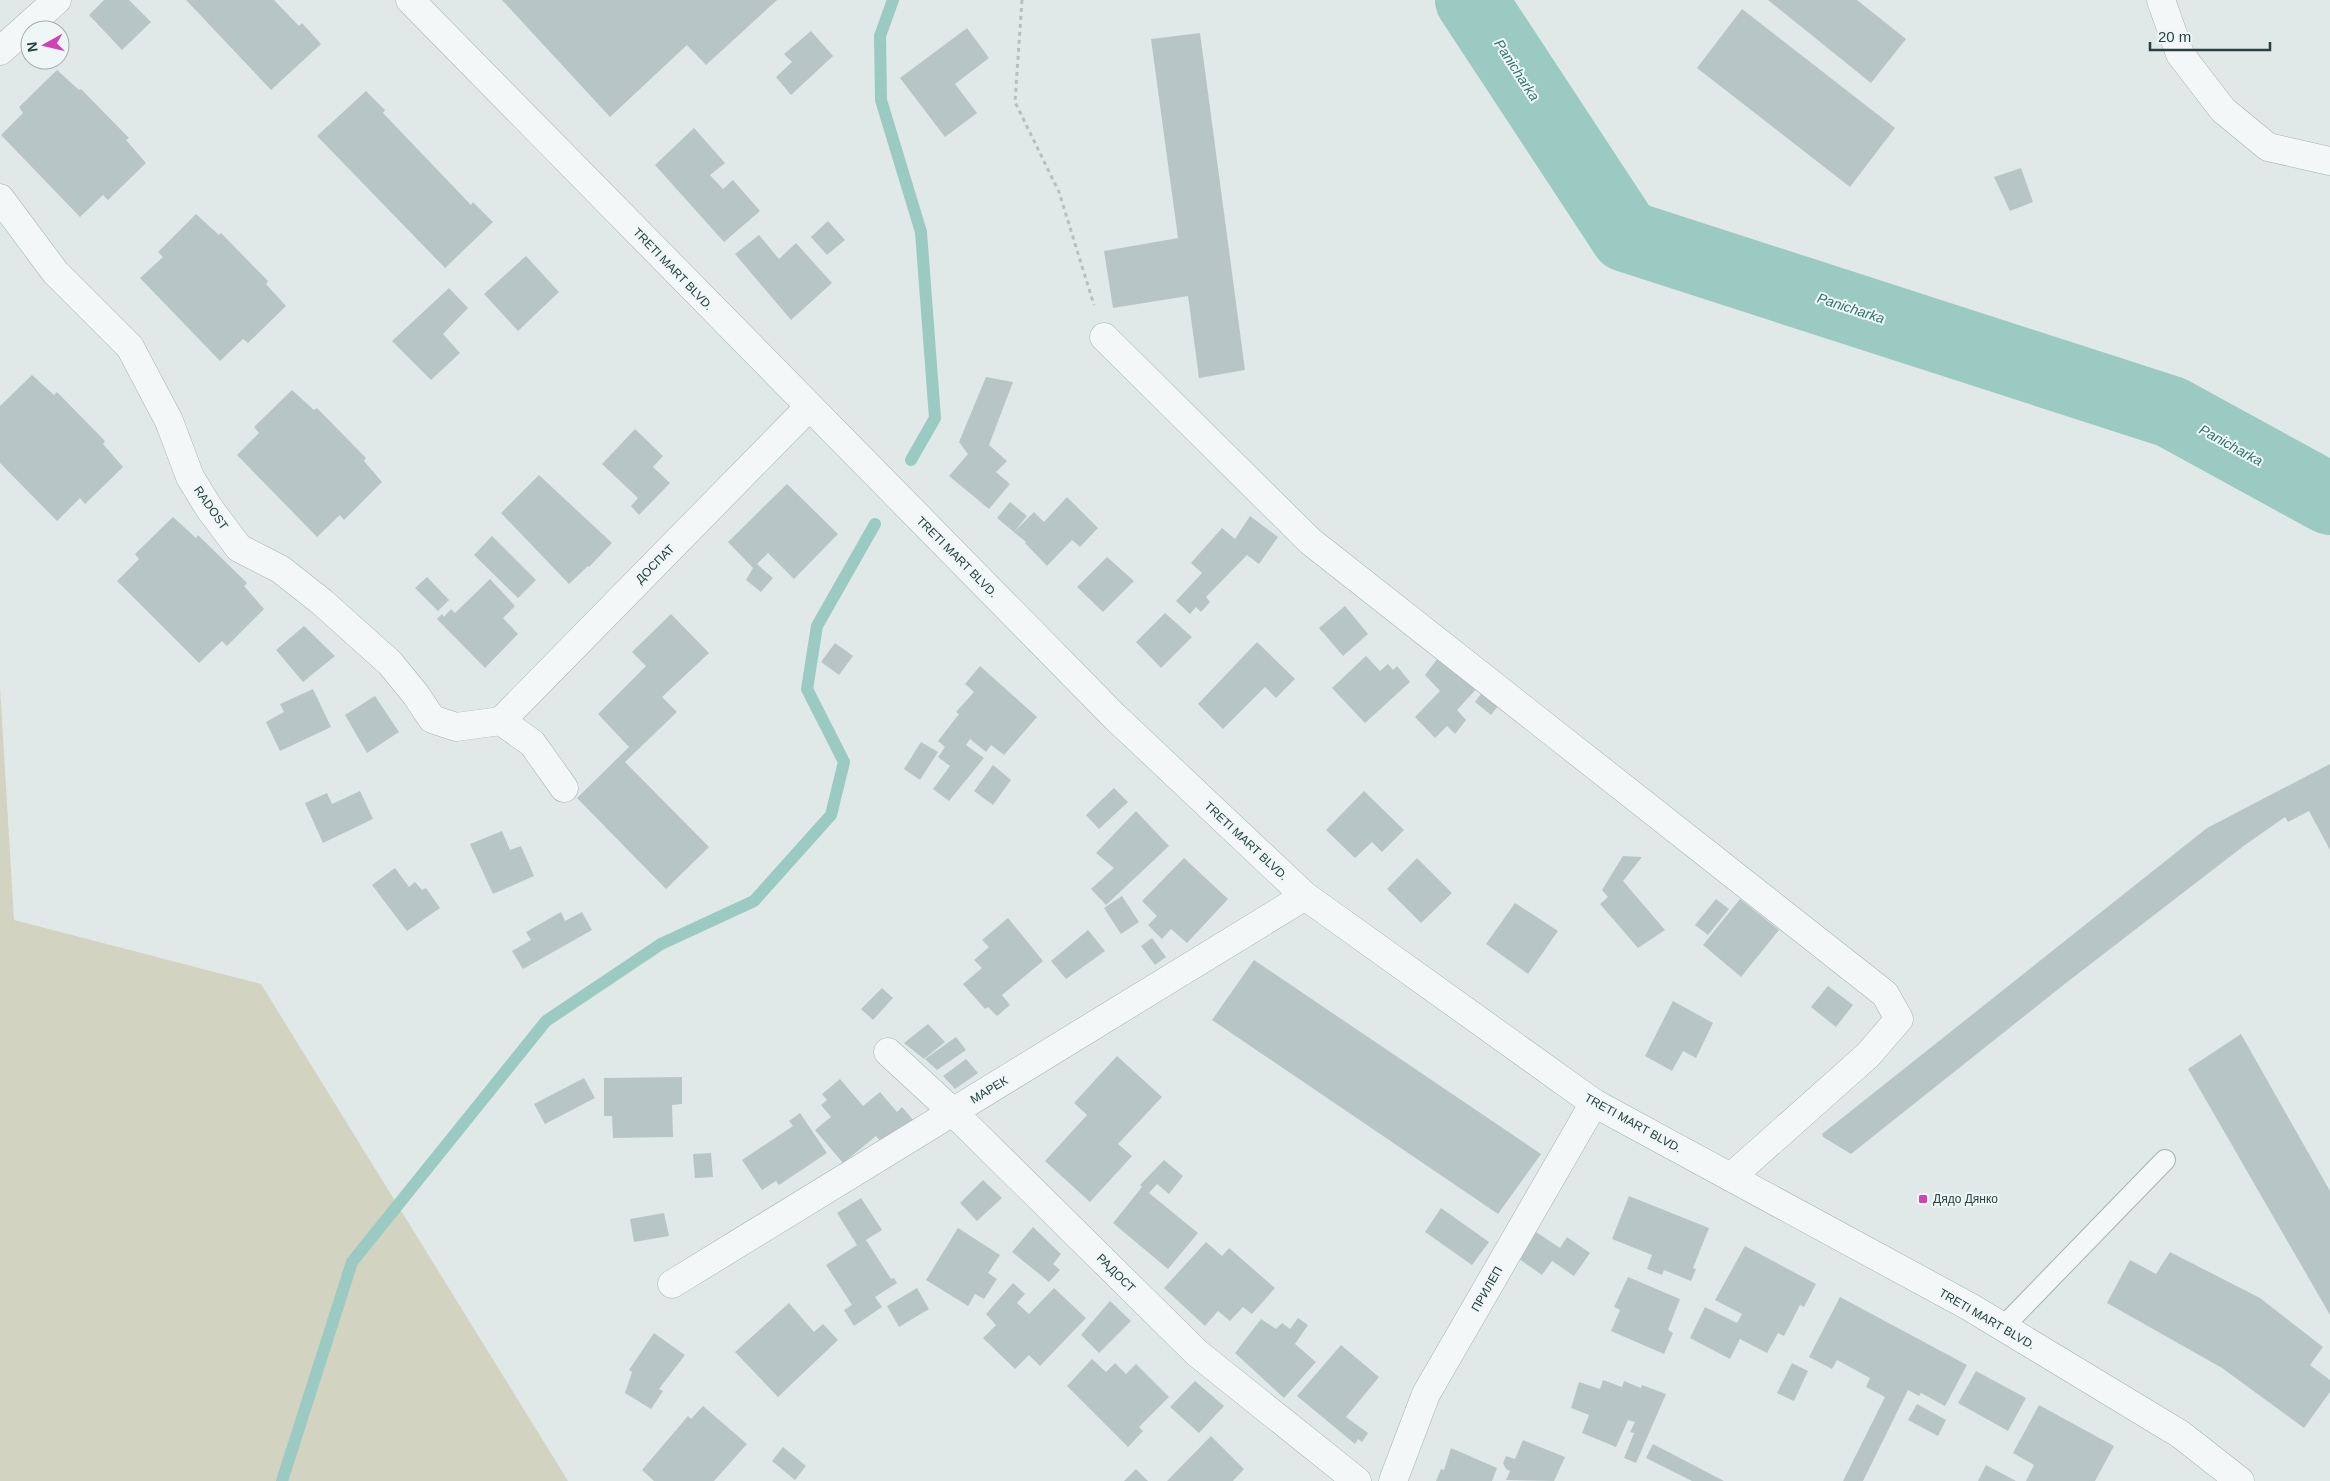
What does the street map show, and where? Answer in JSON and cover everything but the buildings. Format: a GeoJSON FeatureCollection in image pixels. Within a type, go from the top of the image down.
{"type":"FeatureCollection","features":[{"type":"Feature","properties":{"kind":"street"},"geometry":{"type":"LineString","coordinates":[[0,51],[57,0]]}},
{"type":"Feature","properties":{"kind":"street","name":"TRETI MART BLVD."},"geometry":{"type":"LineString","coordinates":[[410,0],[1115,717],[1305,896],[1594,1104],[1731,1177],[2003,1328],[2180,1434],[2240,1481]]}},
{"type":"Feature","properties":{"kind":"street"},"geometry":{"type":"LineString","coordinates":[[2161,0],[2180,54],[2223,110],[2268,147],[2330,161]]}},
{"type":"Feature","properties":{"kind":"street","name":"RADOST"},"geometry":{"type":"LineString","coordinates":[[0,198],[55,272],[130,347],[169,421],[190,478],[209,508],[239,548],[280,569],[322,602],[390,664],[416,695],[432,719],[456,727],[501,721]]}},
{"type":"Feature","properties":{"kind":"street"},"geometry":{"type":"LineString","coordinates":[[1104,337],[1310,541],[1885,994],[1899,1019],[1868,1055],[1731,1177]]}},
{"type":"Feature","properties":{"kind":"street","name":"ДОСПАТ"},"geometry":{"type":"LineString","coordinates":[[501,721],[809,407]]}},
{"type":"Feature","properties":{"kind":"street"},"geometry":{"type":"LineString","coordinates":[[501,721],[532,743],[564,788]]}},
{"type":"Feature","properties":{"kind":"street","name":"МАРЕК"},"geometry":{"type":"LineString","coordinates":[[672,1284],[1305,896]]}},
{"type":"Feature","properties":{"kind":"street","name":"РАДОСТ"},"geometry":{"type":"LineString","coordinates":[[888,1052],[953,1112],[1197,1353],[1357,1481]]}},
{"type":"Feature","properties":{"kind":"street","name":"ПРИЛЕП"},"geometry":{"type":"LineString","coordinates":[[1393,1481],[1426,1394],[1594,1104]]}},
{"type":"Feature","properties":{"kind":"lane"},"geometry":{"type":"LineString","coordinates":[[2003,1328],[2165,1160]]}},
{"type":"Feature","properties":{"kind":"path"},"geometry":{"type":"LineString","coordinates":[[1022,0],[1014,102],[1059,192],[1104,337]]}},
{"type":"Feature","properties":{"kind":"green space"},"geometry":{"type":"Polygon","coordinates":[[[0,687],[14,920],[261,984],[568,1481],[0,1481],[0,687]]]}},
{"type":"Feature","properties":{"kind":"waterway"},"geometry":{"type":"LineString","coordinates":[[893,0],[880,36],[881,100],[921,232],[935,418],[911,460]]}},
{"type":"Feature","properties":{"kind":"waterway","name":"Panicharka"},"geometry":{"type":"LineString","coordinates":[[1471,0],[1626,236],[2171,412],[2330,499]]}},
{"type":"Feature","properties":{"kind":"waterway"},"geometry":{"type":"LineString","coordinates":[[282,1481],[352,1262],[546,1021],[661,944],[754,901],[831,815],[844,762],[807,689],[817,626],[875,524]]}},
{"type":"Feature","properties":{"kind":"place","name":"Дядо Дянко"},"geometry":{"type":"Point","coordinates":[1923,1199]}}]}
